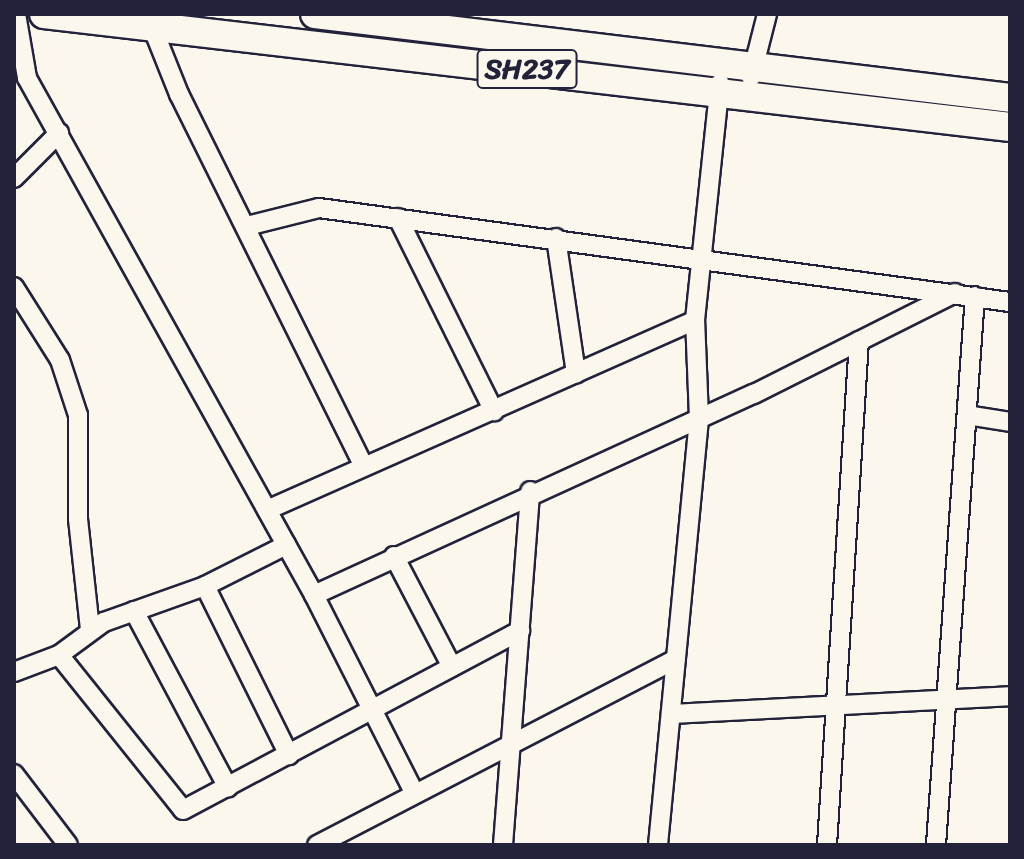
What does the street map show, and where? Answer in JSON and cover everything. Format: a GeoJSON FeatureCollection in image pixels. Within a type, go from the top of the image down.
{"type":"FeatureCollection","features":[{"type":"Feature","properties":{"kind":"main road","name":"SH237"},"geometry":{"type":"LineString","coordinates":[[44,14],[149,19],[397,54],[1010,98]]}},
{"type":"Feature","properties":{"kind":"main road","name":"SH237"},"geometry":{"type":"LineString","coordinates":[[315,14],[403,20],[721,78]]}},
{"type":"Feature","properties":{"kind":"main road","name":"SH237"},"geometry":{"type":"LineString","coordinates":[[751,81],[1010,127]]}},
{"type":"Feature","properties":{"kind":"street"},"geometry":{"type":"LineString","coordinates":[[16,14],[27,78],[314,595],[414,792]]}},
{"type":"Feature","properties":{"kind":"street"},"geometry":{"type":"LineString","coordinates":[[751,81],[767,14]]}},
{"type":"Feature","properties":{"kind":"street"},"geometry":{"type":"LineString","coordinates":[[149,19],[362,463]]}},
{"type":"Feature","properties":{"kind":"street"},"geometry":{"type":"LineString","coordinates":[[397,54],[403,20]]}},
{"type":"Feature","properties":{"kind":"street"},"geometry":{"type":"LineString","coordinates":[[658,845],[699,418],[695,320],[721,78]]}},
{"type":"Feature","properties":{"kind":"street"},"geometry":{"type":"LineString","coordinates":[[14,179],[59,133]]}},
{"type":"Feature","properties":{"kind":"street"},"geometry":{"type":"LineString","coordinates":[[247,226],[319,208],[701,256],[1010,302]]}},
{"type":"Feature","properties":{"kind":"street"},"geometry":{"type":"LineString","coordinates":[[398,218],[494,411]]}},
{"type":"Feature","properties":{"kind":"street"},"geometry":{"type":"LineString","coordinates":[[556,238],[576,374]]}},
{"type":"Feature","properties":{"kind":"street"},"geometry":{"type":"LineString","coordinates":[[14,287],[60,360],[78,415],[78,519],[90,630]]}},
{"type":"Feature","properties":{"kind":"street"},"geometry":{"type":"LineString","coordinates":[[314,595],[530,491],[699,418],[955,293]]}},
{"type":"Feature","properties":{"kind":"street"},"geometry":{"type":"LineString","coordinates":[[936,845],[975,296]]}},
{"type":"Feature","properties":{"kind":"street"},"geometry":{"type":"LineString","coordinates":[[267,510],[362,463],[494,411],[695,320]]}},
{"type":"Feature","properties":{"kind":"street"},"geometry":{"type":"LineString","coordinates":[[827,845],[839,702],[859,341]]}},
{"type":"Feature","properties":{"kind":"street"},"geometry":{"type":"LineString","coordinates":[[967,415],[1010,422]]}},
{"type":"Feature","properties":{"kind":"street"},"geometry":{"type":"LineString","coordinates":[[502,844],[530,491]]}},
{"type":"Feature","properties":{"kind":"street"},"geometry":{"type":"LineString","coordinates":[[14,672],[59,655],[90,630],[205,586],[286,545]]}},
{"type":"Feature","properties":{"kind":"street"},"geometry":{"type":"LineString","coordinates":[[394,556],[452,667]]}},
{"type":"Feature","properties":{"kind":"street"},"geometry":{"type":"LineString","coordinates":[[205,586],[289,755]]}},
{"type":"Feature","properties":{"kind":"street"},"geometry":{"type":"LineString","coordinates":[[134,611],[228,788]]}},
{"type":"Feature","properties":{"kind":"street"},"geometry":{"type":"LineString","coordinates":[[59,655],[177,807],[188,810],[520,631]]}},
{"type":"Feature","properties":{"kind":"street"},"geometry":{"type":"LineString","coordinates":[[317,845],[414,792],[676,659]]}},
{"type":"Feature","properties":{"kind":"street"},"geometry":{"type":"LineString","coordinates":[[671,714],[839,702],[1010,696]]}},
{"type":"Feature","properties":{"kind":"street"},"geometry":{"type":"LineString","coordinates":[[14,774],[68,845]]}}]}
